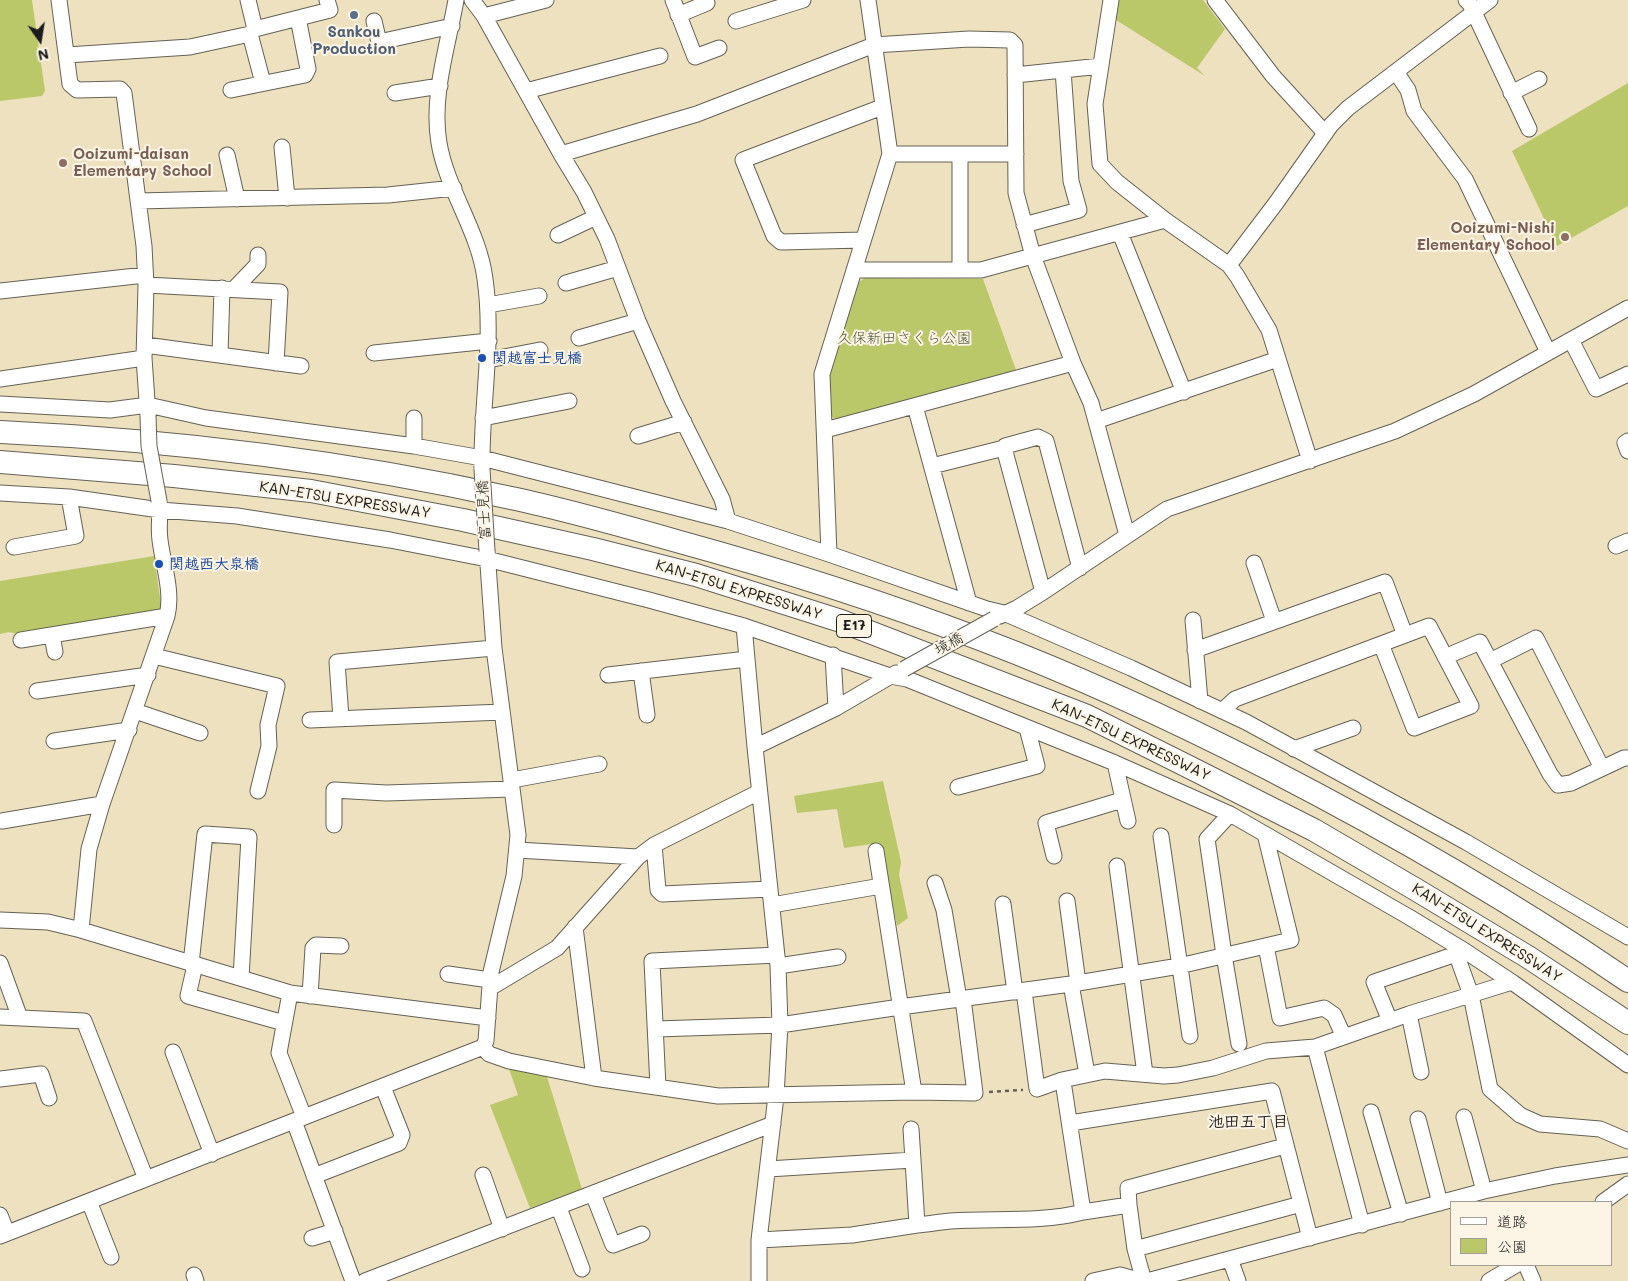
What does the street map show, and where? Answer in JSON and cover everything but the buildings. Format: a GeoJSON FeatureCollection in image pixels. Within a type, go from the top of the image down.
{"type":"FeatureCollection","features":[{"type":"Feature","properties":{"kind":"highway","name":"KAN-ETSU EXPRESSWAY"},"geometry":{"type":"LineString","coordinates":[[0,432],[190,447],[258,455],[382,474],[512,498],[634,529],[759,564],[872,600],[984,640],[1119,696],[1190,729],[1336,804],[1480,886],[1628,981]]}},
{"type":"Feature","properties":{"kind":"highway","name":"KAN-ETSU EXPRESSWAY"},"geometry":{"type":"LineString","coordinates":[[0,462],[174,476],[320,493],[463,520],[593,549],[696,575],[841,621],[1087,716],[1314,830],[1528,957],[1628,1023]]}},
{"type":"Feature","properties":{"kind":"street"},"geometry":{"type":"LineString","coordinates":[[59,0],[70,84],[77,90],[120,89],[124,93],[144,246],[146,280],[144,352],[149,446],[159,505],[160,538],[170,603],[129,730],[108,782],[89,849],[81,930]]}},
{"type":"Feature","properties":{"kind":"street"},"geometry":{"type":"LineString","coordinates":[[248,0],[263,83]]}},
{"type":"Feature","properties":{"kind":"street"},"geometry":{"type":"LineString","coordinates":[[66,55],[190,47],[253,32],[330,10],[327,0]]}},
{"type":"Feature","properties":{"kind":"street","name":"富士見橋"},"geometry":{"type":"LineString","coordinates":[[456,0],[440,86],[438,141],[444,163],[480,254],[485,277],[489,341],[483,418],[482,464],[487,555],[494,648],[518,834],[514,876],[497,944],[490,984],[486,1041],[483,1047]]}},
{"type":"Feature","properties":{"kind":"street"},"geometry":{"type":"LineString","coordinates":[[472,0],[484,16],[584,192],[607,239],[638,321],[672,401],[722,499],[728,521]]}},
{"type":"Feature","properties":{"kind":"street"},"geometry":{"type":"LineString","coordinates":[[484,16],[546,0]]}},
{"type":"Feature","properties":{"kind":"street"},"geometry":{"type":"LineString","coordinates":[[673,0],[695,58],[719,48]]}},
{"type":"Feature","properties":{"kind":"street"},"geometry":{"type":"LineString","coordinates":[[743,14],[803,0]]}},
{"type":"Feature","properties":{"kind":"street"},"geometry":{"type":"LineString","coordinates":[[829,554],[822,374],[890,154],[868,0]]}},
{"type":"Feature","properties":{"kind":"street"},"geometry":{"type":"LineString","coordinates":[[1111,0],[1095,104],[1100,164],[1117,182],[1165,220],[1229,265],[1237,276],[1269,330],[1310,461]]}},
{"type":"Feature","properties":{"kind":"street"},"geometry":{"type":"LineString","coordinates":[[1215,0],[1273,76],[1325,133]]}},
{"type":"Feature","properties":{"kind":"street"},"geometry":{"type":"LineString","coordinates":[[1229,265],[1276,203],[1325,133],[1348,108],[1396,72],[1470,6],[1490,0]]}},
{"type":"Feature","properties":{"kind":"street"},"geometry":{"type":"LineString","coordinates":[[678,15],[707,3]]}},
{"type":"Feature","properties":{"kind":"street"},"geometry":{"type":"LineString","coordinates":[[1470,6],[1529,130]]}},
{"type":"Feature","properties":{"kind":"street"},"geometry":{"type":"LineString","coordinates":[[231,90],[305,75],[308,69],[298,18]]}},
{"type":"Feature","properties":{"kind":"street"},"geometry":{"type":"LineString","coordinates":[[374,21],[379,42],[452,26]]}},
{"type":"Feature","properties":{"kind":"street"},"geometry":{"type":"LineString","coordinates":[[561,154],[697,114],[874,45],[969,40],[1010,40],[1015,45],[1016,193],[1033,256],[1072,363],[1091,403],[1127,536]]}},
{"type":"Feature","properties":{"kind":"street"},"geometry":{"type":"LineString","coordinates":[[526,91],[660,56]]}},
{"type":"Feature","properties":{"kind":"street"},"geometry":{"type":"LineString","coordinates":[[1015,74],[1100,66]]}},
{"type":"Feature","properties":{"kind":"street"},"geometry":{"type":"LineString","coordinates":[[1024,226],[1079,210],[1071,180],[1063,70]]}},
{"type":"Feature","properties":{"kind":"street"},"geometry":{"type":"LineString","coordinates":[[1396,72],[1408,90],[1414,111],[1465,179],[1548,352]]}},
{"type":"Feature","properties":{"kind":"street"},"geometry":{"type":"LineString","coordinates":[[1511,92],[1539,79]]}},
{"type":"Feature","properties":{"kind":"street"},"geometry":{"type":"LineString","coordinates":[[395,93],[440,86]]}},
{"type":"Feature","properties":{"kind":"street"},"geometry":{"type":"LineString","coordinates":[[863,240],[781,242],[774,236],[743,160],[882,106]]}},
{"type":"Feature","properties":{"kind":"street"},"geometry":{"type":"LineString","coordinates":[[282,147],[287,198]]}},
{"type":"Feature","properties":{"kind":"street"},"geometry":{"type":"LineString","coordinates":[[890,154],[1016,154]]}},
{"type":"Feature","properties":{"kind":"street"},"geometry":{"type":"LineString","coordinates":[[960,154],[960,270]]}},
{"type":"Feature","properties":{"kind":"street"},"geometry":{"type":"LineString","coordinates":[[227,155],[237,199]]}},
{"type":"Feature","properties":{"kind":"street"},"geometry":{"type":"LineString","coordinates":[[138,201],[388,195],[454,188]]}},
{"type":"Feature","properties":{"kind":"street"},"geometry":{"type":"LineString","coordinates":[[558,235],[596,217]]}},
{"type":"Feature","properties":{"kind":"street"},"geometry":{"type":"LineString","coordinates":[[854,270],[980,270],[1165,220]]}},
{"type":"Feature","properties":{"kind":"street"},"geometry":{"type":"LineString","coordinates":[[1120,233],[1184,392]]}},
{"type":"Feature","properties":{"kind":"street"},"geometry":{"type":"LineString","coordinates":[[220,356],[228,289],[258,264],[258,255]]}},
{"type":"Feature","properties":{"kind":"street"},"geometry":{"type":"LineString","coordinates":[[566,283],[618,268]]}},
{"type":"Feature","properties":{"kind":"street"},"geometry":{"type":"LineString","coordinates":[[0,290],[146,280],[228,289],[280,292],[276,363]]}},
{"type":"Feature","properties":{"kind":"street"},"geometry":{"type":"LineString","coordinates":[[488,305],[539,296]]}},
{"type":"Feature","properties":{"kind":"street","name":"境橋"},"geometry":{"type":"LineString","coordinates":[[755,747],[836,708],[890,676],[1017,608],[1167,509],[1395,431],[1474,394],[1628,308]]}},
{"type":"Feature","properties":{"kind":"street"},"geometry":{"type":"LineString","coordinates":[[580,338],[638,321]]}},
{"type":"Feature","properties":{"kind":"street"},"geometry":{"type":"LineString","coordinates":[[1572,340],[1596,389],[1628,374]]}},
{"type":"Feature","properties":{"kind":"street"},"geometry":{"type":"LineString","coordinates":[[374,352],[489,341]]}},
{"type":"Feature","properties":{"kind":"street"},"geometry":{"type":"LineString","coordinates":[[488,360],[540,350]]}},
{"type":"Feature","properties":{"kind":"street"},"geometry":{"type":"LineString","coordinates":[[0,379],[144,352],[220,356],[301,366]]}},
{"type":"Feature","properties":{"kind":"street"},"geometry":{"type":"LineString","coordinates":[[1096,421],[1278,360]]}},
{"type":"Feature","properties":{"kind":"street"},"geometry":{"type":"LineString","coordinates":[[825,430],[1072,363]]}},
{"type":"Feature","properties":{"kind":"street"},"geometry":{"type":"LineString","coordinates":[[483,418],[570,401]]}},
{"type":"Feature","properties":{"kind":"street"},"geometry":{"type":"LineString","coordinates":[[0,404],[148,411],[414,446],[482,464],[728,521],[829,554],[969,603],[1131,668],[1222,711],[1466,842],[1628,937]]}},
{"type":"Feature","properties":{"kind":"street"},"geometry":{"type":"LineString","coordinates":[[916,406],[969,603]]}},
{"type":"Feature","properties":{"kind":"street"},"geometry":{"type":"LineString","coordinates":[[414,418],[414,446]]}},
{"type":"Feature","properties":{"kind":"street"},"geometry":{"type":"LineString","coordinates":[[638,436],[684,422]]}},
{"type":"Feature","properties":{"kind":"street"},"geometry":{"type":"LineString","coordinates":[[932,466],[1004,448],[1005,446],[1038,437],[1046,441],[1080,568]]}},
{"type":"Feature","properties":{"kind":"street"},"geometry":{"type":"LineString","coordinates":[[1628,441],[1625,443],[1628,451]]}},
{"type":"Feature","properties":{"kind":"street"},"geometry":{"type":"LineString","coordinates":[[1004,448],[1042,592]]}},
{"type":"Feature","properties":{"kind":"street"},"geometry":{"type":"LineString","coordinates":[[0,493],[159,505],[487,555],[744,626],[890,676],[907,679],[1115,762],[1230,814],[1409,917],[1461,952],[1512,982],[1628,1065]]}},
{"type":"Feature","properties":{"kind":"street"},"geometry":{"type":"LineString","coordinates":[[14,547],[76,536],[69,497]]}},
{"type":"Feature","properties":{"kind":"street"},"geometry":{"type":"LineString","coordinates":[[1254,563],[1274,622]]}},
{"type":"Feature","properties":{"kind":"street"},"geometry":{"type":"LineString","coordinates":[[1195,650],[1385,582],[1405,635]]}},
{"type":"Feature","properties":{"kind":"street"},"geometry":{"type":"LineString","coordinates":[[21,640],[167,616]]}},
{"type":"Feature","properties":{"kind":"street"},"geometry":{"type":"LineString","coordinates":[[1193,620],[1200,701]]}},
{"type":"Feature","properties":{"kind":"street"},"geometry":{"type":"LineString","coordinates":[[744,626],[759,792],[778,961],[780,1024],[776,1096],[758,1240],[759,1281]]}},
{"type":"Feature","properties":{"kind":"street"},"geometry":{"type":"LineString","coordinates":[[1222,711],[1235,698],[1429,626],[1471,706],[1414,728],[1381,644]]}},
{"type":"Feature","properties":{"kind":"street"},"geometry":{"type":"LineString","coordinates":[[52,635],[55,652]]}},
{"type":"Feature","properties":{"kind":"street"},"geometry":{"type":"LineString","coordinates":[[1490,661],[1536,638],[1602,768]]}},
{"type":"Feature","properties":{"kind":"street"},"geometry":{"type":"LineString","coordinates":[[1445,657],[1480,642],[1550,774],[1558,785],[1571,783],[1626,758]]}},
{"type":"Feature","properties":{"kind":"street"},"geometry":{"type":"LineString","coordinates":[[341,718],[337,662],[494,648]]}},
{"type":"Feature","properties":{"kind":"street"},"geometry":{"type":"LineString","coordinates":[[154,656],[279,679],[268,725],[269,746],[256,781]]}},
{"type":"Feature","properties":{"kind":"street"},"geometry":{"type":"LineString","coordinates":[[833,656],[836,708]]}},
{"type":"Feature","properties":{"kind":"street"},"geometry":{"type":"LineString","coordinates":[[608,675],[747,660]]}},
{"type":"Feature","properties":{"kind":"street"},"geometry":{"type":"LineString","coordinates":[[642,671],[647,715]]}},
{"type":"Feature","properties":{"kind":"street"},"geometry":{"type":"LineString","coordinates":[[36,691],[148,674]]}},
{"type":"Feature","properties":{"kind":"street"},"geometry":{"type":"LineString","coordinates":[[135,712],[200,732]]}},
{"type":"Feature","properties":{"kind":"street"},"geometry":{"type":"LineString","coordinates":[[310,720],[502,712]]}},
{"type":"Feature","properties":{"kind":"street"},"geometry":{"type":"LineString","coordinates":[[958,787],[1037,766],[1027,728]]}},
{"type":"Feature","properties":{"kind":"street"},"geometry":{"type":"LineString","coordinates":[[1294,749],[1352,728]]}},
{"type":"Feature","properties":{"kind":"street"},"geometry":{"type":"LineString","coordinates":[[54,741],[129,730]]}},
{"type":"Feature","properties":{"kind":"street"},"geometry":{"type":"LineString","coordinates":[[1115,762],[1128,821]]}},
{"type":"Feature","properties":{"kind":"street"},"geometry":{"type":"LineString","coordinates":[[334,825],[334,790],[386,793],[512,785],[599,764]]}},
{"type":"Feature","properties":{"kind":"street"},"geometry":{"type":"LineString","coordinates":[[448,974],[490,984],[557,948],[638,857],[654,845],[759,792]]}},
{"type":"Feature","properties":{"kind":"street"},"geometry":{"type":"LineString","coordinates":[[1054,856],[1046,823],[1122,800]]}},
{"type":"Feature","properties":{"kind":"street"},"geometry":{"type":"LineString","coordinates":[[2,821],[102,804]]}},
{"type":"Feature","properties":{"kind":"street"},"geometry":{"type":"LineString","coordinates":[[1230,814],[1207,839],[1224,955],[1240,1044]]}},
{"type":"Feature","properties":{"kind":"street"},"geometry":{"type":"LineString","coordinates":[[241,978],[249,837],[205,834],[193,964],[188,996],[284,1023]]}},
{"type":"Feature","properties":{"kind":"street"},"geometry":{"type":"LineString","coordinates":[[656,1029],[780,1024],[1075,984],[1179,966],[1291,940],[1265,834]]}},
{"type":"Feature","properties":{"kind":"street"},"geometry":{"type":"LineString","coordinates":[[1161,836],[1190,1036]]}},
{"type":"Feature","properties":{"kind":"street"},"geometry":{"type":"LineString","coordinates":[[654,845],[658,890],[662,894],[770,889]]}},
{"type":"Feature","properties":{"kind":"street"},"geometry":{"type":"LineString","coordinates":[[517,850],[638,857]]}},
{"type":"Feature","properties":{"kind":"street"},"geometry":{"type":"LineString","coordinates":[[876,851],[914,1092]]}},
{"type":"Feature","properties":{"kind":"street"},"geometry":{"type":"LineString","coordinates":[[1117,866],[1145,1074]]}},
{"type":"Feature","properties":{"kind":"street"},"geometry":{"type":"LineString","coordinates":[[0,1215],[3,1234],[483,1047],[489,1054],[509,1061],[594,1078],[718,1096],[914,1092],[975,1093],[961,999],[944,910],[935,883]]}},
{"type":"Feature","properties":{"kind":"street"},"geometry":{"type":"LineString","coordinates":[[772,905],[881,886]]}},
{"type":"Feature","properties":{"kind":"street"},"geometry":{"type":"LineString","coordinates":[[1067,901],[1075,984],[1087,1074]]}},
{"type":"Feature","properties":{"kind":"street"},"geometry":{"type":"LineString","coordinates":[[1003,904],[1037,1089],[1087,1074],[1105,1071],[1178,1075],[1212,1068],[1266,1051],[1315,1047],[1409,1014],[1512,982]]}},
{"type":"Feature","properties":{"kind":"street"},"geometry":{"type":"LineString","coordinates":[[0,920],[48,922],[81,930],[290,993],[488,1018]]}},
{"type":"Feature","properties":{"kind":"street"},"geometry":{"type":"LineString","coordinates":[[575,926],[594,1078]]}},
{"type":"Feature","properties":{"kind":"street"},"geometry":{"type":"LineString","coordinates":[[310,996],[313,948],[316,945],[341,946]]}},
{"type":"Feature","properties":{"kind":"street"},"geometry":{"type":"LineString","coordinates":[[1266,946],[1280,1018],[1324,1008],[1334,1015],[1344,1037]]}},
{"type":"Feature","properties":{"kind":"street"},"geometry":{"type":"LineString","coordinates":[[1461,952],[1490,1089],[1520,1115],[1540,1124],[1600,1129],[1628,1141]]}},
{"type":"Feature","properties":{"kind":"street"},"geometry":{"type":"LineString","coordinates":[[1390,1021],[1374,982],[1461,952]]}},
{"type":"Feature","properties":{"kind":"street"},"geometry":{"type":"LineString","coordinates":[[658,1086],[652,961],[778,961],[838,957]]}},
{"type":"Feature","properties":{"kind":"street"},"geometry":{"type":"LineString","coordinates":[[0,963],[20,1018]]}},
{"type":"Feature","properties":{"kind":"street"},"geometry":{"type":"LineString","coordinates":[[290,993],[279,1053],[314,1176],[353,1281]]}},
{"type":"Feature","properties":{"kind":"street"},"geometry":{"type":"LineString","coordinates":[[1409,1014],[1421,1072]]}},
{"type":"Feature","properties":{"kind":"street"},"geometry":{"type":"LineString","coordinates":[[0,1017],[84,1022],[146,1179]]}},
{"type":"Feature","properties":{"kind":"street"},"geometry":{"type":"LineString","coordinates":[[1315,1047],[1362,1225]]}},
{"type":"Feature","properties":{"kind":"street"},"geometry":{"type":"LineString","coordinates":[[173,1052],[212,1154]]}},
{"type":"Feature","properties":{"kind":"street"},"geometry":{"type":"LineString","coordinates":[[0,1080],[40,1074],[49,1098]]}},
{"type":"Feature","properties":{"kind":"street"},"geometry":{"type":"LineString","coordinates":[[314,1176],[400,1143],[402,1135],[382,1087]]}},
{"type":"Feature","properties":{"kind":"street"},"geometry":{"type":"LineString","coordinates":[[1064,1088],[1083,1212]]}},
{"type":"Feature","properties":{"kind":"street"},"geometry":{"type":"LineString","coordinates":[[1070,1123],[1272,1091],[1310,1238]]}},
{"type":"Feature","properties":{"kind":"street"},"geometry":{"type":"LineString","coordinates":[[1372,1112],[1401,1214]]}},
{"type":"Feature","properties":{"kind":"street"},"geometry":{"type":"LineString","coordinates":[[1464,1116],[1484,1191]]}},
{"type":"Feature","properties":{"kind":"street"},"geometry":{"type":"LineString","coordinates":[[1418,1119],[1440,1203]]}},
{"type":"Feature","properties":{"kind":"street"},"geometry":{"type":"LineString","coordinates":[[365,1281],[773,1124]]}},
{"type":"Feature","properties":{"kind":"street"},"geometry":{"type":"LineString","coordinates":[[912,1129],[917,1225]]}},
{"type":"Feature","properties":{"kind":"street"},"geometry":{"type":"LineString","coordinates":[[1144,1281],[1135,1249],[1128,1188],[1285,1146]]}},
{"type":"Feature","properties":{"kind":"street"},"geometry":{"type":"LineString","coordinates":[[768,1169],[913,1160]]}},
{"type":"Feature","properties":{"kind":"street"},"geometry":{"type":"LineString","coordinates":[[1093,1281],[1120,1275],[1144,1281],[1362,1225],[1484,1191],[1555,1176],[1628,1165]]}},
{"type":"Feature","properties":{"kind":"street"},"geometry":{"type":"LineString","coordinates":[[483,1175],[502,1229]]}},
{"type":"Feature","properties":{"kind":"street"},"geometry":{"type":"LineString","coordinates":[[1604,1201],[1628,1184]]}},
{"type":"Feature","properties":{"kind":"street"},"geometry":{"type":"LineString","coordinates":[[593,1194],[613,1245],[642,1234]]}},
{"type":"Feature","properties":{"kind":"street"},"geometry":{"type":"LineString","coordinates":[[89,1201],[111,1257]]}},
{"type":"Feature","properties":{"kind":"street"},"geometry":{"type":"LineString","coordinates":[[1135,1249],[1301,1204]]}},
{"type":"Feature","properties":{"kind":"street"},"geometry":{"type":"LineString","coordinates":[[758,1240],[852,1235],[952,1221],[1067,1216],[1129,1205]]}},
{"type":"Feature","properties":{"kind":"street"},"geometry":{"type":"LineString","coordinates":[[558,1208],[582,1269]]}},
{"type":"Feature","properties":{"kind":"street"},"geometry":{"type":"LineString","coordinates":[[312,1238],[335,1231]]}},
{"type":"Feature","properties":{"kind":"street"},"geometry":{"type":"LineString","coordinates":[[1230,1259],[1238,1281]]}},
{"type":"Feature","properties":{"kind":"street"},"geometry":{"type":"LineString","coordinates":[[1489,1281],[1514,1266]]}},
{"type":"Feature","properties":{"kind":"street"},"geometry":{"type":"LineString","coordinates":[[1526,1266],[1533,1281]]}},
{"type":"Feature","properties":{"kind":"path"},"geometry":{"type":"LineString","coordinates":[[975,1093],[1037,1089]]}},
{"type":"Feature","properties":{"kind":"green space"},"geometry":{"type":"Polygon","coordinates":[[[0,0],[32,0],[45,91],[42,96],[0,101],[0,0]]]}},
{"type":"Feature","properties":{"kind":"green space"},"geometry":{"type":"Polygon","coordinates":[[[1119,0],[1203,0],[1225,29],[1197,68],[1205,76],[1116,20],[1119,0]]]}},
{"type":"Feature","properties":{"kind":"green space"},"geometry":{"type":"Polygon","coordinates":[[[1628,83],[1628,206],[1557,246],[1512,151],[1628,83]]]}},
{"type":"Feature","properties":{"kind":"green space","name":"久保新田さくら公園"},"geometry":{"type":"Polygon","coordinates":[[[865,278],[983,279],[1016,370],[837,420],[830,416],[830,375],[857,283],[865,278]]]}},
{"type":"Feature","properties":{"kind":"green space"},"geometry":{"type":"Polygon","coordinates":[[[154,556],[161,604],[160,610],[17,634],[9,632],[0,634],[0,581],[154,556]]]}},
{"type":"Feature","properties":{"kind":"green space"},"geometry":{"type":"Polygon","coordinates":[[[883,781],[901,862],[899,875],[908,918],[897,926],[879,843],[844,848],[837,809],[797,813],[794,796],[883,781]]]}},
{"type":"Feature","properties":{"kind":"green space"},"geometry":{"type":"Polygon","coordinates":[[[508,1066],[547,1077],[582,1189],[530,1208],[490,1105],[518,1095],[508,1066]]]}},
{"type":"Feature","properties":{"kind":"place","name":"Sankou Production"},"geometry":{"type":"Point","coordinates":[354,15]}},
{"type":"Feature","properties":{"kind":"place","name":"Ooizumi-daisan Elementary School"},"geometry":{"type":"Point","coordinates":[63,163]}},
{"type":"Feature","properties":{"kind":"place","name":"Ooizumi-Nishi Elementary School"},"geometry":{"type":"Point","coordinates":[1565,237]}},
{"type":"Feature","properties":{"kind":"place","name":"関越富士見橋"},"geometry":{"type":"Point","coordinates":[482,358]}},
{"type":"Feature","properties":{"kind":"place","name":"関越西大泉橋"},"geometry":{"type":"Point","coordinates":[159,564]}},
{"type":"Feature","properties":{"kind":"district","name":"池田五丁目"},"geometry":{"type":"Point","coordinates":[1248,1122]}}]}
